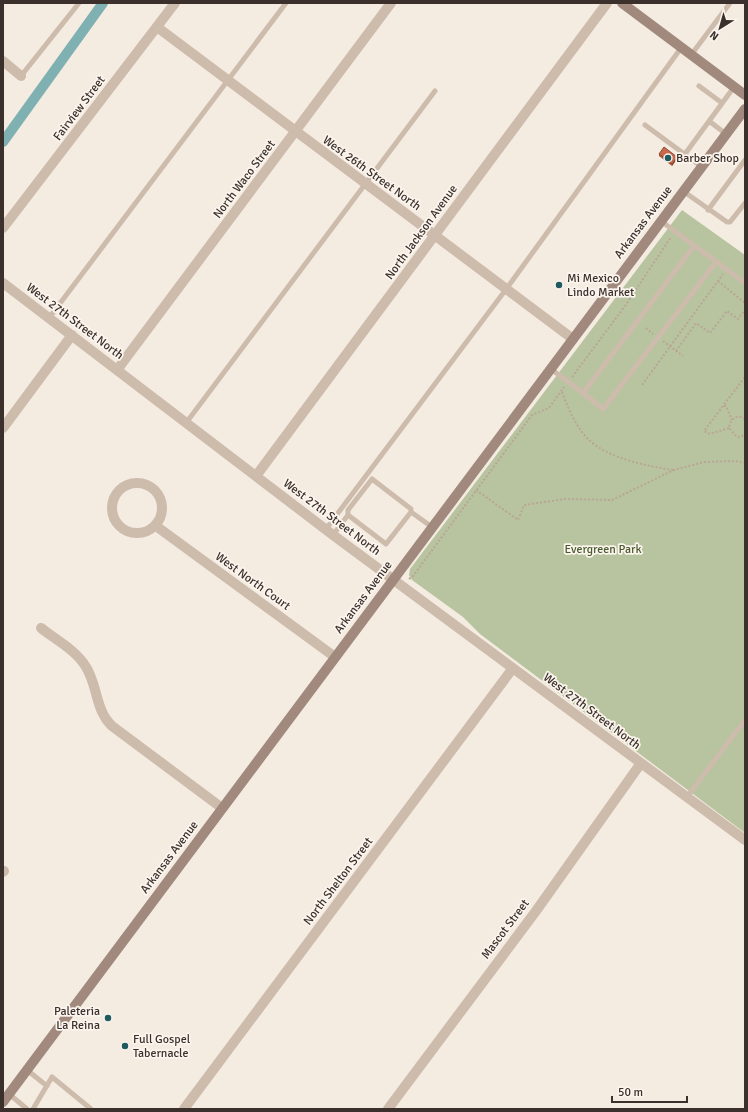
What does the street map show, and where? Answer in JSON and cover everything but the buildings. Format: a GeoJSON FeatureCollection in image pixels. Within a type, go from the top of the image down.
{"type":"FeatureCollection","features":[{"type":"Feature","properties":{"kind":"street","name":"Fairview Street"},"geometry":{"type":"LineString","coordinates":[[3,228],[175,3]]}},
{"type":"Feature","properties":{"kind":"street","name":"North Waco Street"},"geometry":{"type":"LineString","coordinates":[[117,370],[391,3]]}},
{"type":"Feature","properties":{"kind":"street","name":"North Jackson Avenue"},"geometry":{"type":"LineString","coordinates":[[256,476],[607,3]]}},
{"type":"Feature","properties":{"kind":"street"},"geometry":{"type":"LineString","coordinates":[[629,5],[681,48],[745,95]]}},
{"type":"Feature","properties":{"kind":"street","name":"West 26th Street North"},"geometry":{"type":"LineString","coordinates":[[157,27],[365,184],[507,288],[573,339]]}},
{"type":"Feature","properties":{"kind":"street"},"geometry":{"type":"LineString","coordinates":[[3,61],[21,76]]}},
{"type":"Feature","properties":{"kind":"street","name":"Arkansas Avenue"},"geometry":{"type":"LineString","coordinates":[[3,1102],[745,109]]}},
{"type":"Feature","properties":{"kind":"street","name":"West 27th Street North"},"geometry":{"type":"LineString","coordinates":[[3,283],[330,532],[745,840]]}},
{"type":"Feature","properties":{"kind":"street"},"geometry":{"type":"LineString","coordinates":[[3,428],[72,335]]}},
{"type":"Feature","properties":{"kind":"street"},"geometry":{"type":"LineString","coordinates":[[136,483],[145,484],[158,494],[162,502],[163,511],[156,526],[149,531],[133,534],[119,526],[114,520],[112,504],[120,489],[136,483]]}},
{"type":"Feature","properties":{"kind":"street","name":"West North Court"},"geometry":{"type":"LineString","coordinates":[[156,526],[335,657]]}},
{"type":"Feature","properties":{"kind":"street"},"geometry":{"type":"LineString","coordinates":[[41,628],[76,654],[86,666],[104,718],[112,726],[222,808]]}},
{"type":"Feature","properties":{"kind":"street","name":"North Shelton Street"},"geometry":{"type":"LineString","coordinates":[[184,1109],[513,668]]}},
{"type":"Feature","properties":{"kind":"street","name":"Mascot Street"},"geometry":{"type":"LineString","coordinates":[[388,1109],[536,911],[641,763]]}},
{"type":"Feature","properties":{"kind":"lane"},"geometry":{"type":"LineString","coordinates":[[21,76],[79,3]]}},
{"type":"Feature","properties":{"kind":"lane"},"geometry":{"type":"LineString","coordinates":[[49,318],[229,81],[286,3]]}},
{"type":"Feature","properties":{"kind":"lane"},"geometry":{"type":"LineString","coordinates":[[691,55],[730,3]]}},
{"type":"Feature","properties":{"kind":"lane"},"geometry":{"type":"LineString","coordinates":[[330,532],[681,48]]}},
{"type":"Feature","properties":{"kind":"lane"},"geometry":{"type":"LineString","coordinates":[[699,86],[722,103]]}},
{"type":"Feature","properties":{"kind":"lane"},"geometry":{"type":"LineString","coordinates":[[686,154],[734,87]]}},
{"type":"Feature","properties":{"kind":"lane"},"geometry":{"type":"LineString","coordinates":[[186,422],[435,90]]}},
{"type":"Feature","properties":{"kind":"lane"},"geometry":{"type":"LineString","coordinates":[[709,121],[726,134]]}},
{"type":"Feature","properties":{"kind":"lane"},"geometry":{"type":"LineString","coordinates":[[645,125],[702,167]]}},
{"type":"Feature","properties":{"kind":"lane"},"geometry":{"type":"LineString","coordinates":[[708,210],[745,160]]}},
{"type":"Feature","properties":{"kind":"lane"},"geometry":{"type":"LineString","coordinates":[[683,191],[708,210],[730,222],[745,203]]}},
{"type":"Feature","properties":{"kind":"lane"},"geometry":{"type":"LineString","coordinates":[[661,221],[745,283]]}},
{"type":"Feature","properties":{"kind":"lane"},"geometry":{"type":"LineString","coordinates":[[583,393],[694,246]]}},
{"type":"Feature","properties":{"kind":"lane"},"geometry":{"type":"LineString","coordinates":[[550,368],[603,409],[716,262]]}},
{"type":"Feature","properties":{"kind":"lane"},"geometry":{"type":"LineString","coordinates":[[330,532],[348,515],[348,510],[372,479],[411,509],[411,512],[432,527]]}},
{"type":"Feature","properties":{"kind":"lane"},"geometry":{"type":"LineString","coordinates":[[348,515],[386,544],[411,512]]}},
{"type":"Feature","properties":{"kind":"lane"},"geometry":{"type":"LineString","coordinates":[[687,797],[745,720]]}},
{"type":"Feature","properties":{"kind":"lane"},"geometry":{"type":"LineString","coordinates":[[27,1070],[47,1086]]}},
{"type":"Feature","properties":{"kind":"lane"},"geometry":{"type":"LineString","coordinates":[[33,1109],[52,1077],[92,1109]]}},
{"type":"Feature","properties":{"kind":"lane"},"geometry":{"type":"LineString","coordinates":[[9,1094],[27,1109]]}},
{"type":"Feature","properties":{"kind":"path"},"geometry":{"type":"LineString","coordinates":[[403,586],[532,415],[549,408],[625,306],[675,231]]}},
{"type":"Feature","properties":{"kind":"path"},"geometry":{"type":"LineString","coordinates":[[642,385],[726,269]]}},
{"type":"Feature","properties":{"kind":"path"},"geometry":{"type":"LineString","coordinates":[[718,282],[745,303]]}},
{"type":"Feature","properties":{"kind":"path"},"geometry":{"type":"LineString","coordinates":[[676,351],[696,323],[710,334],[727,311],[738,320],[744,312]]}},
{"type":"Feature","properties":{"kind":"path"},"geometry":{"type":"LineString","coordinates":[[729,428],[710,434],[704,431],[745,379]]}},
{"type":"Feature","properties":{"kind":"path"},"geometry":{"type":"LineString","coordinates":[[561,392],[574,420],[588,438],[605,450],[648,466],[674,470]]}},
{"type":"Feature","properties":{"kind":"path"},"geometry":{"type":"LineString","coordinates":[[724,406],[726,406],[732,420],[729,428]]}},
{"type":"Feature","properties":{"kind":"path"},"geometry":{"type":"LineString","coordinates":[[732,420],[739,417],[744,417]]}},
{"type":"Feature","properties":{"kind":"path"},"geometry":{"type":"LineString","coordinates":[[729,428],[737,437],[741,437],[745,433]]}},
{"type":"Feature","properties":{"kind":"path"},"geometry":{"type":"LineString","coordinates":[[476,490],[518,520],[524,505],[565,499],[612,500],[674,470],[704,462],[735,461],[745,463]]}},
{"type":"Feature","properties":{"kind":"green space","name":"Evergreen Park"},"geometry":{"type":"Polygon","coordinates":[[[682,210],[745,255],[745,833],[480,634],[463,617],[412,580],[409,575],[410,569],[682,210]]]}},
{"type":"Feature","properties":{"kind":"waterway"},"geometry":{"type":"LineString","coordinates":[[3,142],[103,3]]}},
{"type":"Feature","properties":{"kind":"place","name":"Barber Shop"},"geometry":{"type":"Point","coordinates":[668,158]}},
{"type":"Feature","properties":{"kind":"place","name":"Mi Mexico Lindo Market"},"geometry":{"type":"Point","coordinates":[559,285]}},
{"type":"Feature","properties":{"kind":"place","name":"Paleteria La Reina"},"geometry":{"type":"Point","coordinates":[108,1018]}},
{"type":"Feature","properties":{"kind":"place","name":"Full Gospel Tabernacle"},"geometry":{"type":"Point","coordinates":[125,1046]}}]}
